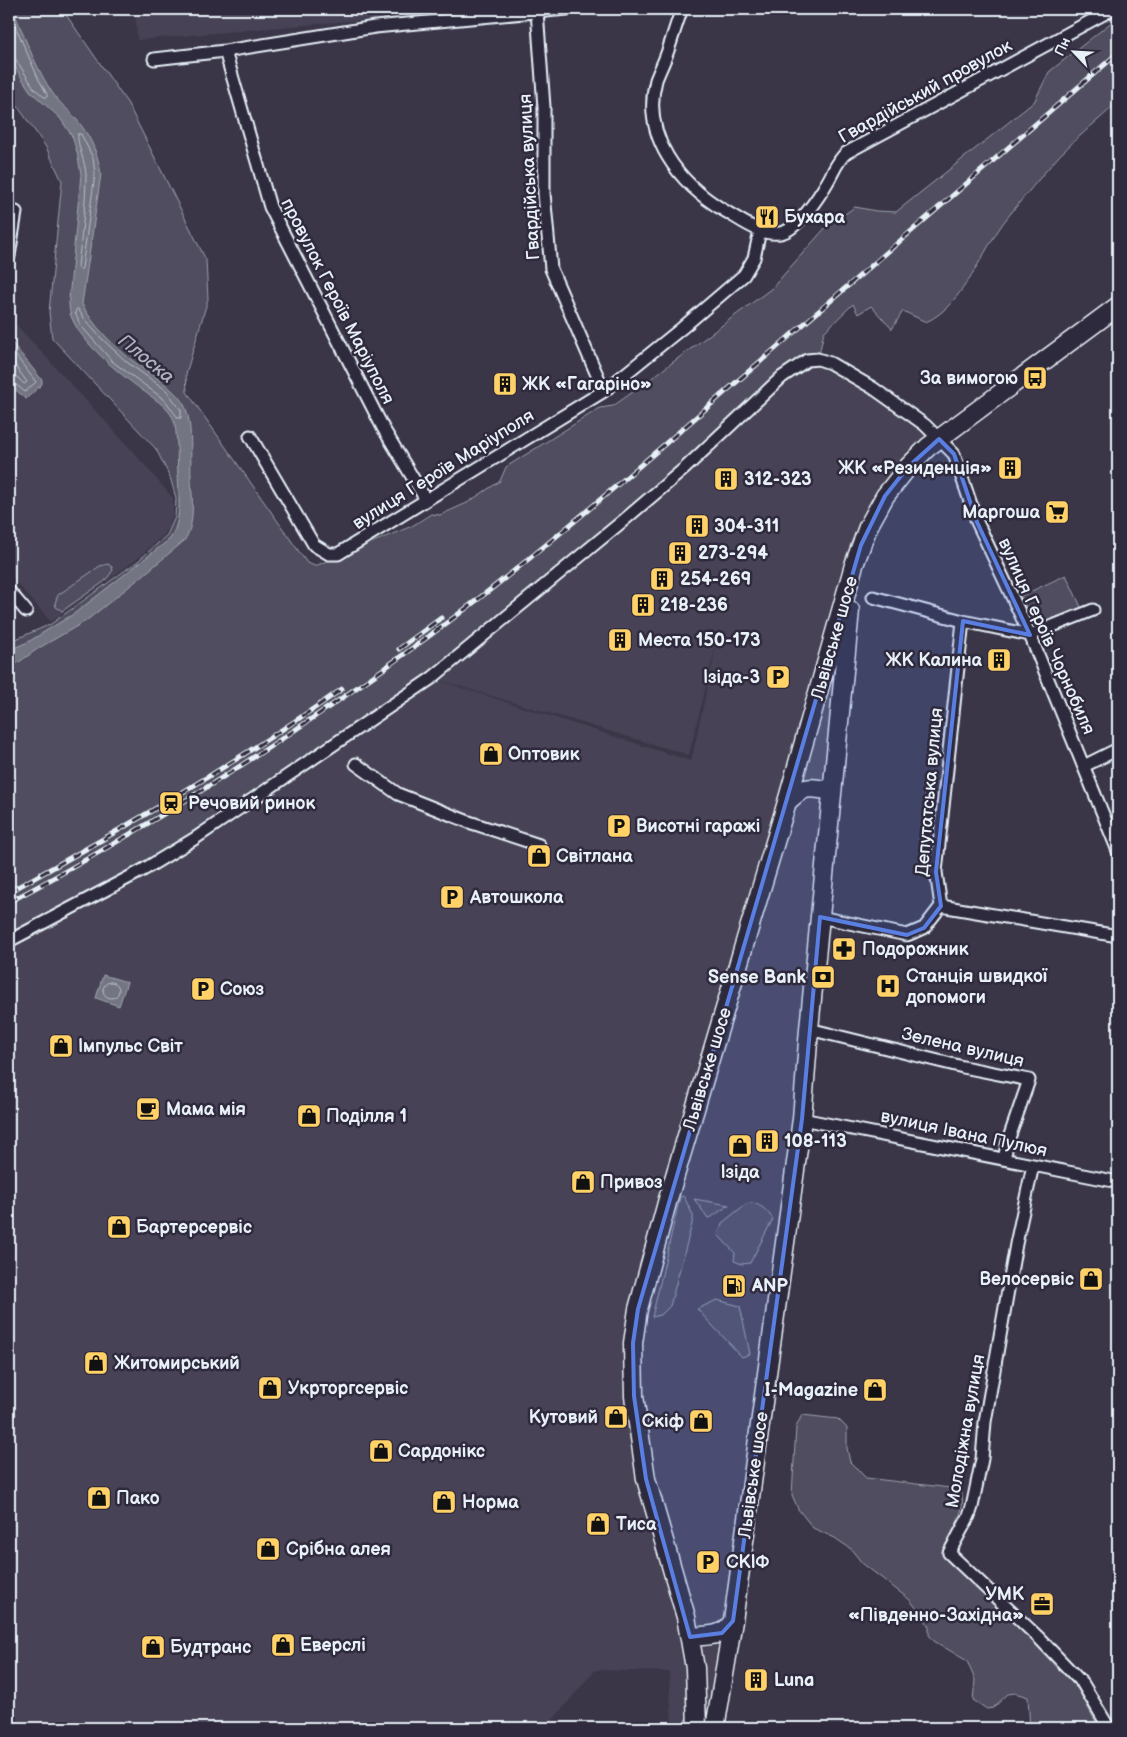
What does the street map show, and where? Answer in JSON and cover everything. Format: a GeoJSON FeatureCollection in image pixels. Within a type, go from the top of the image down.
{"type":"FeatureCollection","features":[{"type":"Feature","properties":{"kind":"main road"},"geometry":{"type":"LineString","coordinates":[[854,566],[868,527],[885,496],[908,467],[928,447],[1118,306]]}},
{"type":"Feature","properties":{"kind":"main road","name":"Львівське шосе"},"geometry":{"type":"LineString","coordinates":[[715,1728],[733,1621],[802,1119],[854,566]]}},
{"type":"Feature","properties":{"kind":"main road","name":"Львівське шосе"},"geometry":{"type":"LineString","coordinates":[[697,1728],[695,1668],[690,1637],[682,1600],[646,1479],[634,1396],[633,1343],[638,1309],[668,1199],[787,802],[854,566]]}},
{"type":"Feature","properties":{"kind":"main road"},"geometry":{"type":"LineString","coordinates":[[787,802],[802,789],[810,788],[832,791]]}},
{"type":"Feature","properties":{"kind":"main road"},"geometry":{"type":"LineString","coordinates":[[690,1637],[722,1633],[728,1629],[733,1621]]}},
{"type":"Feature","properties":{"kind":"street"},"geometry":{"type":"LineString","coordinates":[[154,59],[225,51],[375,27],[567,9]]}},
{"type":"Feature","properties":{"kind":"street"},"geometry":{"type":"LineString","coordinates":[[682,9],[656,82],[652,108],[655,129],[668,158],[683,176],[721,208],[760,231]]}},
{"type":"Feature","properties":{"kind":"street","name":"Гвардійський провулок"},"geometry":{"type":"LineString","coordinates":[[760,231],[781,233],[791,228],[821,193],[837,162],[846,153],[1113,9]]}},
{"type":"Feature","properties":{"kind":"street","name":"Гвардійська вулиця"},"geometry":{"type":"LineString","coordinates":[[538,12],[544,107],[544,192],[551,269],[604,391]]}},
{"type":"Feature","properties":{"kind":"street","name":"провулок Героїв Маріуполя"},"geometry":{"type":"LineString","coordinates":[[225,51],[270,207],[383,428],[426,500]]}},
{"type":"Feature","properties":{"kind":"street"},"geometry":{"type":"LineString","coordinates":[[9,256],[16,212]]}},
{"type":"Feature","properties":{"kind":"street","name":"вулиця Героїв Маріуполя"},"geometry":{"type":"LineString","coordinates":[[250,436],[314,545],[329,554],[338,554],[604,391],[744,275],[754,258],[760,231]]}},
{"type":"Feature","properties":{"kind":"street","name":"вулиця Героїв Чорнобиля"},"geometry":{"type":"LineString","coordinates":[[9,941],[143,870],[194,839],[432,678],[684,469],[782,377],[807,360],[818,359],[852,375],[901,408],[925,426],[954,454],[977,522],[1030,635],[1118,851]]}},
{"type":"Feature","properties":{"kind":"street"},"geometry":{"type":"LineString","coordinates":[[9,591],[26,611]]}},
{"type":"Feature","properties":{"kind":"street"},"geometry":{"type":"LineString","coordinates":[[873,597],[963,621],[1030,635],[1093,610]]}},
{"type":"Feature","properties":{"kind":"street","name":"Депутатська вулиця"},"geometry":{"type":"LineString","coordinates":[[941,906],[936,872],[963,621]]}},
{"type":"Feature","properties":{"kind":"street"},"geometry":{"type":"LineString","coordinates":[[1084,766],[1118,749]]}},
{"type":"Feature","properties":{"kind":"street"},"geometry":{"type":"LineString","coordinates":[[356,764],[398,794],[469,822],[539,845]]}},
{"type":"Feature","properties":{"kind":"street"},"geometry":{"type":"LineString","coordinates":[[820,917],[907,935],[924,928],[941,906],[1118,936]]}},
{"type":"Feature","properties":{"kind":"street","name":"Зелена вулиця"},"geometry":{"type":"LineString","coordinates":[[809,1029],[963,1067],[1029,1080],[1008,1141],[1004,1159]]}},
{"type":"Feature","properties":{"kind":"street","name":"вулиця Івана Пулюя"},"geometry":{"type":"LineString","coordinates":[[802,1119],[896,1136],[1118,1182]]}},
{"type":"Feature","properties":{"kind":"street","name":"Молодіжна вулиця"},"geometry":{"type":"LineString","coordinates":[[1033,1165],[1016,1244],[985,1422],[982,1459],[972,1507],[949,1553],[1039,1638],[1083,1684],[1109,1728]]}},
{"type":"Feature","properties":{"kind":"highlighted area"},"geometry":{"type":"Polygon","coordinates":[[[939,439],[954,454],[977,522],[1030,635],[963,621],[936,872],[941,906],[924,928],[907,935],[820,917],[802,1119],[733,1621],[722,1633],[690,1637],[646,1479],[634,1396],[633,1343],[638,1309],[861,545],[885,496],[908,467],[939,439]]]}},
{"type":"Feature","properties":{"kind":"shaded area"},"geometry":{"type":"Polygon","coordinates":[[[9,9],[62,9],[128,104],[206,260],[208,299],[186,374],[187,392],[307,563],[315,566],[412,526],[431,514],[440,515],[467,503],[500,481],[506,467],[600,408],[613,406],[772,288],[826,227],[855,207],[896,212],[1034,102],[1049,72],[1118,17],[1118,102],[1066,149],[1039,179],[998,230],[962,290],[939,314],[926,322],[903,311],[892,329],[871,306],[858,314],[853,304],[824,332],[818,359],[807,360],[433,678],[194,839],[9,941],[9,642],[51,624],[138,561],[167,535],[175,517],[176,498],[170,477],[156,449],[52,338],[49,312],[62,181],[46,147],[9,94],[9,9]]]}},
{"type":"Feature","properties":{"kind":"shaded area"},"geometry":{"type":"Polygon","coordinates":[[[135,9],[428,9],[428,14],[137,40],[135,9]]]}},
{"type":"Feature","properties":{"kind":"shaded area"},"geometry":{"type":"Polygon","coordinates":[[[9,317],[129,447],[173,498],[173,516],[165,534],[137,559],[51,622],[9,574],[9,317]]]}},
{"type":"Feature","properties":{"kind":"shaded area","name":"Речовий ринок"},"geometry":{"type":"Polygon","coordinates":[[[830,363],[932,433],[903,459],[878,492],[843,591],[797,1118],[728,1620],[708,1728],[672,1721],[669,1672],[595,1670],[546,1728],[9,1728],[9,946],[196,843],[440,681],[691,761],[720,629],[689,755],[432,678],[795,367],[830,363]]]}},
{"type":"Feature","properties":{"kind":"shaded area"},"geometry":{"type":"Polygon","coordinates":[[[108,564],[113,570],[105,581],[62,611],[56,607],[55,603],[58,595],[100,566],[108,564]]]}},
{"type":"Feature","properties":{"kind":"shaded area"},"geometry":{"type":"Polygon","coordinates":[[[854,565],[832,791],[795,794],[854,565]]]}},
{"type":"Feature","properties":{"kind":"shaded area"},"geometry":{"type":"Polygon","coordinates":[[[1066,575],[1082,609],[1036,630],[1021,596],[1066,575]]]}},
{"type":"Feature","properties":{"kind":"shaded area"},"geometry":{"type":"Polygon","coordinates":[[[826,1126],[1023,1165],[1021,1171],[824,1132],[826,1126]]]}},
{"type":"Feature","properties":{"kind":"shaded area"},"geometry":{"type":"Polygon","coordinates":[[[682,1196],[693,1215],[693,1220],[670,1306],[661,1315],[652,1317],[680,1197],[682,1196]]]}},
{"type":"Feature","properties":{"kind":"shaded area"},"geometry":{"type":"Polygon","coordinates":[[[694,1199],[729,1205],[708,1218],[694,1199]]]}},
{"type":"Feature","properties":{"kind":"shaded area"},"geometry":{"type":"Polygon","coordinates":[[[753,1203],[764,1209],[773,1219],[750,1263],[742,1264],[734,1261],[735,1253],[718,1235],[722,1223],[746,1204],[753,1203]]]}},
{"type":"Feature","properties":{"kind":"shaded area"},"geometry":{"type":"Polygon","coordinates":[[[717,1300],[740,1306],[750,1354],[742,1357],[697,1309],[717,1300]]]}},
{"type":"Feature","properties":{"kind":"shaded area"},"geometry":{"type":"Polygon","coordinates":[[[802,1415],[838,1419],[847,1428],[847,1448],[850,1462],[866,1478],[959,1489],[963,1503],[961,1511],[942,1551],[973,1583],[1046,1651],[1074,1682],[1099,1728],[1030,1728],[1028,1697],[1015,1693],[1008,1694],[993,1708],[987,1709],[973,1700],[975,1680],[967,1661],[934,1641],[929,1635],[929,1627],[924,1618],[910,1600],[862,1563],[851,1549],[835,1538],[813,1528],[798,1509],[792,1495],[796,1427],[802,1415]]]}},
{"type":"Feature","properties":{"kind":"shaded area"},"geometry":{"type":"Polygon","coordinates":[[[792,1721],[842,1728],[790,1728],[792,1721]]]}},
{"type":"Feature","properties":{"kind":"water"},"geometry":{"type":"Polygon","coordinates":[[[9,9],[13,9],[44,80],[57,99],[82,127],[94,148],[101,174],[82,304],[98,328],[111,342],[171,389],[183,402],[190,425],[192,519],[184,541],[141,577],[86,621],[39,648],[9,669],[9,650],[28,642],[75,613],[170,539],[178,517],[179,501],[177,438],[173,418],[163,406],[123,375],[92,347],[83,337],[71,316],[69,296],[81,174],[77,152],[72,136],[60,118],[30,91],[9,58],[9,9]]]}},
{"type":"Feature","properties":{"kind":"water"},"geometry":{"type":"Polygon","coordinates":[[[9,339],[42,380],[42,384],[26,399],[9,384],[9,339]]]}},
{"type":"Feature","properties":{"kind":"water"},"geometry":{"type":"Polygon","coordinates":[[[103,975],[127,982],[119,1006],[96,998],[103,975]]]}},
{"type":"Feature","properties":{"kind":"railway"},"geometry":{"type":"LineString","coordinates":[[9,902],[63,873],[222,778],[375,675],[466,609],[624,479],[1118,53]]}},
{"type":"Feature","properties":{"kind":"railway"},"geometry":{"type":"LineString","coordinates":[[399,649],[441,618]]}},
{"type":"Feature","properties":{"kind":"railway"},"geometry":{"type":"LineString","coordinates":[[9,892],[178,795],[261,744],[342,689]]}},
{"type":"Feature","properties":{"kind":"place","name":"Бухара"},"geometry":{"type":"Point","coordinates":[767,217]}},
{"type":"Feature","properties":{"kind":"place","name":"За вимогою"},"geometry":{"type":"Point","coordinates":[1035,378]}},
{"type":"Feature","properties":{"kind":"place","name":"ЖК «Гагаріно»"},"geometry":{"type":"Point","coordinates":[505,384]}},
{"type":"Feature","properties":{"kind":"place","name":"ЖК «Резиденція»"},"geometry":{"type":"Point","coordinates":[1010,468]}},
{"type":"Feature","properties":{"kind":"place","name":"312-323"},"geometry":{"type":"Point","coordinates":[726,479]}},
{"type":"Feature","properties":{"kind":"place","name":"Маргоша"},"geometry":{"type":"Point","coordinates":[1057,512]}},
{"type":"Feature","properties":{"kind":"place","name":"304-311"},"geometry":{"type":"Point","coordinates":[697,526]}},
{"type":"Feature","properties":{"kind":"place","name":"273-294"},"geometry":{"type":"Point","coordinates":[680,553]}},
{"type":"Feature","properties":{"kind":"place","name":"254-269"},"geometry":{"type":"Point","coordinates":[662,579]}},
{"type":"Feature","properties":{"kind":"place","name":"218-236"},"geometry":{"type":"Point","coordinates":[643,605]}},
{"type":"Feature","properties":{"kind":"place","name":"Места 150-173"},"geometry":{"type":"Point","coordinates":[620,640]}},
{"type":"Feature","properties":{"kind":"place","name":"ЖК Калина"},"geometry":{"type":"Point","coordinates":[999,660]}},
{"type":"Feature","properties":{"kind":"place","name":"Ізіда-3"},"geometry":{"type":"Point","coordinates":[778,677]}},
{"type":"Feature","properties":{"kind":"place","name":"Оптовик"},"geometry":{"type":"Point","coordinates":[491,754]}},
{"type":"Feature","properties":{"kind":"place","name":"Речовий ринок"},"geometry":{"type":"Point","coordinates":[171,803]}},
{"type":"Feature","properties":{"kind":"place","name":"Висотні гаражі"},"geometry":{"type":"Point","coordinates":[619,826]}},
{"type":"Feature","properties":{"kind":"place","name":"Світлана"},"geometry":{"type":"Point","coordinates":[539,856]}},
{"type":"Feature","properties":{"kind":"place","name":"Автошкола"},"geometry":{"type":"Point","coordinates":[452,897]}},
{"type":"Feature","properties":{"kind":"place","name":"Подорожник"},"geometry":{"type":"Point","coordinates":[844,949]}},
{"type":"Feature","properties":{"kind":"place","name":"Sense Bank"},"geometry":{"type":"Point","coordinates":[823,977]}},
{"type":"Feature","properties":{"kind":"place","name":"Станція швидкої допомоги"},"geometry":{"type":"Point","coordinates":[888,986]}},
{"type":"Feature","properties":{"kind":"place","name":"Союз"},"geometry":{"type":"Point","coordinates":[203,989]}},
{"type":"Feature","properties":{"kind":"place","name":"Імпульс Світ"},"geometry":{"type":"Point","coordinates":[61,1046]}},
{"type":"Feature","properties":{"kind":"place","name":"Мама мія"},"geometry":{"type":"Point","coordinates":[148,1109]}},
{"type":"Feature","properties":{"kind":"place","name":"Поділля 1"},"geometry":{"type":"Point","coordinates":[309,1116]}},
{"type":"Feature","properties":{"kind":"place","name":"108-113"},"geometry":{"type":"Point","coordinates":[767,1141]}},
{"type":"Feature","properties":{"kind":"place","name":"Ізіда"},"geometry":{"type":"Point","coordinates":[740,1146]}},
{"type":"Feature","properties":{"kind":"place","name":"Привоз"},"geometry":{"type":"Point","coordinates":[583,1182]}},
{"type":"Feature","properties":{"kind":"place","name":"Бартерсервіс"},"geometry":{"type":"Point","coordinates":[119,1227]}},
{"type":"Feature","properties":{"kind":"place","name":"Велосервіс"},"geometry":{"type":"Point","coordinates":[1091,1279]}},
{"type":"Feature","properties":{"kind":"place","name":"ANP"},"geometry":{"type":"Point","coordinates":[734,1286]}},
{"type":"Feature","properties":{"kind":"place","name":"Житомирський"},"geometry":{"type":"Point","coordinates":[96,1363]}},
{"type":"Feature","properties":{"kind":"place","name":"Укрторгсервіс"},"geometry":{"type":"Point","coordinates":[270,1388]}},
{"type":"Feature","properties":{"kind":"place","name":"I-Magazine"},"geometry":{"type":"Point","coordinates":[875,1390]}},
{"type":"Feature","properties":{"kind":"place","name":"Кутовий"},"geometry":{"type":"Point","coordinates":[616,1417]}},
{"type":"Feature","properties":{"kind":"place","name":"Скіф"},"geometry":{"type":"Point","coordinates":[701,1421]}},
{"type":"Feature","properties":{"kind":"place","name":"Сардонікс"},"geometry":{"type":"Point","coordinates":[381,1451]}},
{"type":"Feature","properties":{"kind":"place","name":"Пако"},"geometry":{"type":"Point","coordinates":[99,1498]}},
{"type":"Feature","properties":{"kind":"place","name":"Норма"},"geometry":{"type":"Point","coordinates":[444,1502]}},
{"type":"Feature","properties":{"kind":"place","name":"Тиса"},"geometry":{"type":"Point","coordinates":[598,1524]}},
{"type":"Feature","properties":{"kind":"place","name":"Срібна алея"},"geometry":{"type":"Point","coordinates":[268,1549]}},
{"type":"Feature","properties":{"kind":"place","name":"СКІФ"},"geometry":{"type":"Point","coordinates":[708,1562]}},
{"type":"Feature","properties":{"kind":"place","name":"УМК «Південно-Західна»"},"geometry":{"type":"Point","coordinates":[1042,1604]}},
{"type":"Feature","properties":{"kind":"place","name":"Еверслі"},"geometry":{"type":"Point","coordinates":[283,1645]}},
{"type":"Feature","properties":{"kind":"place","name":"Будтранс"},"geometry":{"type":"Point","coordinates":[153,1647]}},
{"type":"Feature","properties":{"kind":"place","name":"Luna"},"geometry":{"type":"Point","coordinates":[756,1680]}},
{"type":"Feature","properties":{"kind":"water label","name":"Плоска"},"geometry":{"type":"Point","coordinates":[147,358]}}]}
